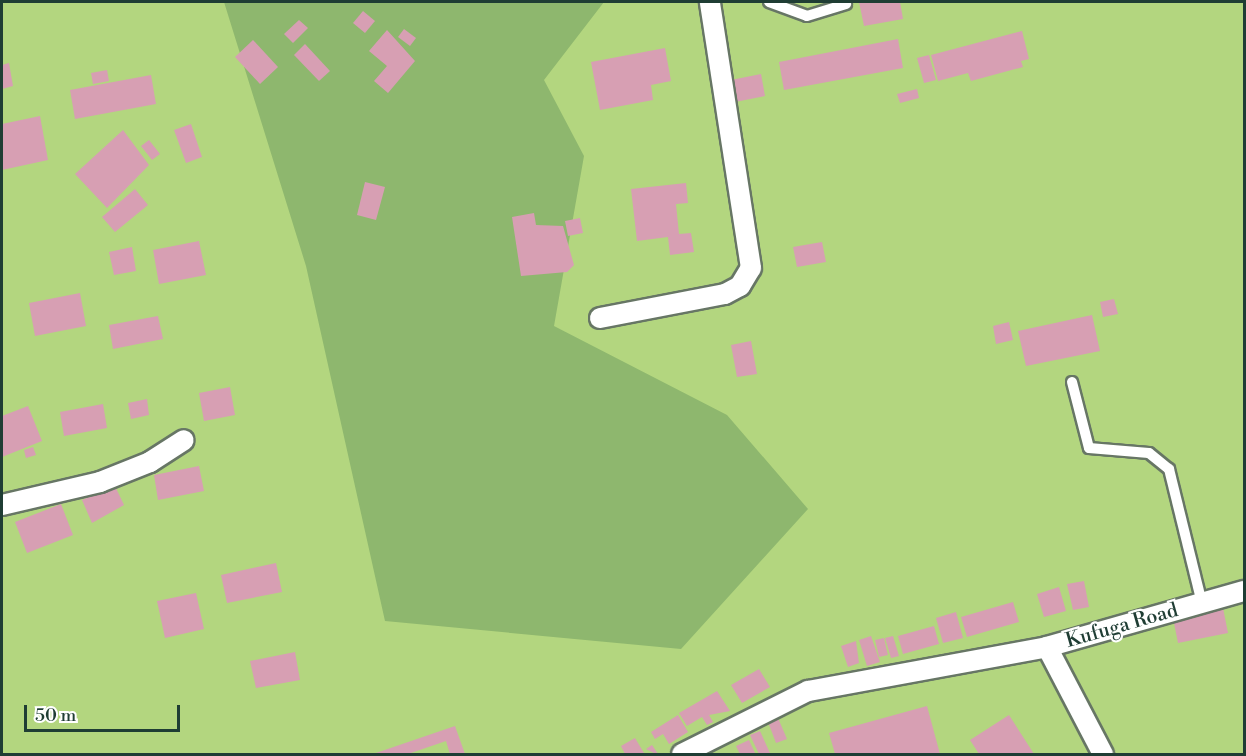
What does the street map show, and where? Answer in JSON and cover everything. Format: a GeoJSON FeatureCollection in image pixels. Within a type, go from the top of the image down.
{"type":"FeatureCollection","features":[{"type":"Feature","properties":{"kind":"street"},"geometry":{"type":"LineString","coordinates":[[600,318],[724,294],[740,286],[751,268],[710,2]]}},
{"type":"Feature","properties":{"kind":"street"},"geometry":{"type":"LineString","coordinates":[[2,505],[100,482],[150,462],[184,440]]}},
{"type":"Feature","properties":{"kind":"street","name":"Kufuga Road"},"geometry":{"type":"LineString","coordinates":[[1103,754],[1047,647],[1245,591]]}},
{"type":"Feature","properties":{"kind":"street"},"geometry":{"type":"LineString","coordinates":[[682,754],[808,691],[1047,647]]}},
{"type":"Feature","properties":{"kind":"lane"},"geometry":{"type":"LineString","coordinates":[[769,2],[807,16],[846,4]]}},
{"type":"Feature","properties":{"kind":"lane"},"geometry":{"type":"LineString","coordinates":[[1072,382],[1089,448],[1149,453],[1169,469],[1202,603]]}},
{"type":"Feature","properties":{"kind":"green space"},"geometry":{"type":"Polygon","coordinates":[[[2,2],[1244,2],[1244,754],[2,754],[2,2]]]}},
{"type":"Feature","properties":{"kind":"green space"},"geometry":{"type":"Polygon","coordinates":[[[224,2],[604,2],[544,80],[584,156],[554,326],[727,415],[808,509],[681,649],[385,621],[306,266],[224,2]]]}},
{"type":"Feature","properties":{"kind":"building"},"geometry":{"type":"Polygon","coordinates":[[[859,2],[900,2],[903,19],[864,26],[859,2]]]}},
{"type":"Feature","properties":{"kind":"building"},"geometry":{"type":"Polygon","coordinates":[[[363,11],[375,21],[365,33],[353,23],[363,11]]]}},
{"type":"Feature","properties":{"kind":"building"},"geometry":{"type":"Polygon","coordinates":[[[299,20],[308,28],[293,43],[284,34],[299,20]]]}},
{"type":"Feature","properties":{"kind":"building"},"geometry":{"type":"Polygon","coordinates":[[[404,29],[416,38],[410,46],[398,37],[404,29]]]}},
{"type":"Feature","properties":{"kind":"building"},"geometry":{"type":"Polygon","coordinates":[[[387,30],[415,61],[388,93],[374,81],[387,66],[369,51],[387,30]]]}},
{"type":"Feature","properties":{"kind":"building"},"geometry":{"type":"Polygon","coordinates":[[[1022,31],[1029,59],[1021,61],[1023,67],[971,81],[968,73],[938,81],[931,55],[1022,31]]]}},
{"type":"Feature","properties":{"kind":"building"},"geometry":{"type":"Polygon","coordinates":[[[898,39],[903,68],[784,90],[779,62],[898,39]]]}},
{"type":"Feature","properties":{"kind":"building"},"geometry":{"type":"Polygon","coordinates":[[[253,40],[278,67],[260,84],[235,57],[253,40]]]}},
{"type":"Feature","properties":{"kind":"building"},"geometry":{"type":"Polygon","coordinates":[[[305,44],[330,71],[319,81],[294,55],[305,44]]]}},
{"type":"Feature","properties":{"kind":"building"},"geometry":{"type":"Polygon","coordinates":[[[665,48],[671,81],[651,85],[653,100],[600,110],[591,62],[665,48]]]}},
{"type":"Feature","properties":{"kind":"building"},"geometry":{"type":"Polygon","coordinates":[[[929,55],[936,80],[924,83],[917,58],[929,55]]]}},
{"type":"Feature","properties":{"kind":"building"},"geometry":{"type":"Polygon","coordinates":[[[9,63],[13,86],[2,89],[2,65],[9,63]]]}},
{"type":"Feature","properties":{"kind":"building"},"geometry":{"type":"Polygon","coordinates":[[[107,70],[109,81],[93,84],[91,73],[107,70]]]}},
{"type":"Feature","properties":{"kind":"building"},"geometry":{"type":"Polygon","coordinates":[[[761,74],[765,96],[730,103],[726,81],[761,74]]]}},
{"type":"Feature","properties":{"kind":"building"},"geometry":{"type":"Polygon","coordinates":[[[151,75],[156,104],[75,119],[70,90],[151,75]]]}},
{"type":"Feature","properties":{"kind":"building"},"geometry":{"type":"Polygon","coordinates":[[[917,89],[919,98],[900,103],[897,94],[917,89]]]}},
{"type":"Feature","properties":{"kind":"building"},"geometry":{"type":"Polygon","coordinates":[[[40,116],[48,160],[2,170],[2,124],[40,116]]]}},
{"type":"Feature","properties":{"kind":"building"},"geometry":{"type":"Polygon","coordinates":[[[191,124],[202,157],[186,163],[174,130],[191,124]]]}},
{"type":"Feature","properties":{"kind":"building"},"geometry":{"type":"Polygon","coordinates":[[[123,130],[149,165],[107,208],[75,174],[123,130]]]}},
{"type":"Feature","properties":{"kind":"building"},"geometry":{"type":"Polygon","coordinates":[[[149,140],[160,154],[152,160],[141,146],[149,140]]]}},
{"type":"Feature","properties":{"kind":"building"},"geometry":{"type":"Polygon","coordinates":[[[365,182],[385,187],[376,220],[357,215],[365,182]]]}},
{"type":"Feature","properties":{"kind":"building"},"geometry":{"type":"Polygon","coordinates":[[[686,183],[688,203],[676,204],[679,234],[691,233],[694,252],[670,255],[668,237],[637,241],[631,189],[686,183]]]}},
{"type":"Feature","properties":{"kind":"building"},"geometry":{"type":"Polygon","coordinates":[[[135,189],[148,205],[115,232],[102,217],[135,189]]]}},
{"type":"Feature","properties":{"kind":"building"},"geometry":{"type":"Polygon","coordinates":[[[534,213],[536,225],[563,226],[574,265],[567,272],[521,276],[512,217],[534,213]]]}},
{"type":"Feature","properties":{"kind":"building"},"geometry":{"type":"Polygon","coordinates":[[[580,218],[583,233],[568,236],[565,221],[580,218]]]}},
{"type":"Feature","properties":{"kind":"building"},"geometry":{"type":"Polygon","coordinates":[[[199,241],[206,275],[159,284],[153,250],[199,241]]]}},
{"type":"Feature","properties":{"kind":"building"},"geometry":{"type":"Polygon","coordinates":[[[822,242],[826,262],[797,267],[793,247],[822,242]]]}},
{"type":"Feature","properties":{"kind":"building"},"geometry":{"type":"Polygon","coordinates":[[[132,247],[136,271],[114,275],[109,252],[132,247]]]}},
{"type":"Feature","properties":{"kind":"building"},"geometry":{"type":"Polygon","coordinates":[[[80,293],[86,326],[35,336],[29,303],[80,293]]]}},
{"type":"Feature","properties":{"kind":"building"},"geometry":{"type":"Polygon","coordinates":[[[1114,299],[1118,314],[1103,317],[1100,302],[1114,299]]]}},
{"type":"Feature","properties":{"kind":"building"},"geometry":{"type":"Polygon","coordinates":[[[1092,315],[1100,351],[1026,366],[1018,331],[1092,315]]]}},
{"type":"Feature","properties":{"kind":"building"},"geometry":{"type":"Polygon","coordinates":[[[158,316],[163,339],[113,349],[109,325],[158,316]]]}},
{"type":"Feature","properties":{"kind":"building"},"geometry":{"type":"Polygon","coordinates":[[[1009,322],[1013,340],[996,344],[993,326],[1009,322]]]}},
{"type":"Feature","properties":{"kind":"building"},"geometry":{"type":"Polygon","coordinates":[[[751,341],[757,374],[737,377],[731,345],[751,341]]]}},
{"type":"Feature","properties":{"kind":"building"},"geometry":{"type":"Polygon","coordinates":[[[230,387],[235,415],[204,421],[199,393],[230,387]]]}},
{"type":"Feature","properties":{"kind":"building"},"geometry":{"type":"Polygon","coordinates":[[[147,399],[149,415],[131,419],[128,403],[147,399]]]}},
{"type":"Feature","properties":{"kind":"building"},"geometry":{"type":"Polygon","coordinates":[[[103,404],[107,428],[64,436],[60,412],[103,404]]]}},
{"type":"Feature","properties":{"kind":"building"},"geometry":{"type":"Polygon","coordinates":[[[28,406],[42,441],[2,457],[2,416],[28,406]]]}},
{"type":"Feature","properties":{"kind":"building"},"geometry":{"type":"Polygon","coordinates":[[[33,447],[36,455],[26,458],[24,450],[33,447]]]}},
{"type":"Feature","properties":{"kind":"building"},"geometry":{"type":"Polygon","coordinates":[[[199,466],[204,491],[158,500],[154,475],[199,466]]]}},
{"type":"Feature","properties":{"kind":"building"},"geometry":{"type":"Polygon","coordinates":[[[115,486],[124,505],[92,523],[82,500],[115,486]]]}},
{"type":"Feature","properties":{"kind":"building"},"geometry":{"type":"Polygon","coordinates":[[[61,504],[73,535],[27,553],[15,522],[61,504]]]}},
{"type":"Feature","properties":{"kind":"building"},"geometry":{"type":"Polygon","coordinates":[[[276,563],[282,592],[227,603],[221,575],[276,563]]]}},
{"type":"Feature","properties":{"kind":"building"},"geometry":{"type":"Polygon","coordinates":[[[1084,581],[1089,607],[1073,610],[1067,584],[1084,581]]]}},
{"type":"Feature","properties":{"kind":"building"},"geometry":{"type":"Polygon","coordinates":[[[1059,587],[1066,611],[1044,617],[1037,594],[1059,587]]]}},
{"type":"Feature","properties":{"kind":"building"},"geometry":{"type":"Polygon","coordinates":[[[196,593],[204,629],[165,638],[157,601],[196,593]]]}},
{"type":"Feature","properties":{"kind":"building"},"geometry":{"type":"Polygon","coordinates":[[[1013,602],[1019,622],[967,637],[961,617],[1013,602]]]}},
{"type":"Feature","properties":{"kind":"building"},"geometry":{"type":"Polygon","coordinates":[[[1223,608],[1228,633],[1178,643],[1173,618],[1223,608]]]}},
{"type":"Feature","properties":{"kind":"building"},"geometry":{"type":"Polygon","coordinates":[[[956,612],[963,638],[943,643],[936,618],[956,612]]]}},
{"type":"Feature","properties":{"kind":"building"},"geometry":{"type":"Polygon","coordinates":[[[934,626],[939,644],[903,654],[898,636],[934,626]]]}},
{"type":"Feature","properties":{"kind":"building"},"geometry":{"type":"Polygon","coordinates":[[[871,636],[880,662],[867,666],[859,640],[871,636]]]}},
{"type":"Feature","properties":{"kind":"building"},"geometry":{"type":"Polygon","coordinates":[[[893,636],[899,656],[891,658],[885,638],[893,636]]]}},
{"type":"Feature","properties":{"kind":"building"},"geometry":{"type":"Polygon","coordinates":[[[884,638],[888,655],[879,657],[875,640],[884,638]]]}},
{"type":"Feature","properties":{"kind":"building"},"geometry":{"type":"Polygon","coordinates":[[[856,641],[859,663],[848,667],[841,646],[856,641]]]}},
{"type":"Feature","properties":{"kind":"building"},"geometry":{"type":"Polygon","coordinates":[[[295,652],[300,680],[256,688],[250,661],[295,652]]]}},
{"type":"Feature","properties":{"kind":"building"},"geometry":{"type":"Polygon","coordinates":[[[759,669],[770,687],[742,703],[731,685],[759,669]]]}},
{"type":"Feature","properties":{"kind":"building"},"geometry":{"type":"Polygon","coordinates":[[[717,691],[730,711],[709,715],[713,722],[707,725],[702,717],[687,726],[679,713],[717,691]]]}},
{"type":"Feature","properties":{"kind":"building"},"geometry":{"type":"Polygon","coordinates":[[[927,706],[940,754],[835,754],[829,733],[927,706]]]}},
{"type":"Feature","properties":{"kind":"building"},"geometry":{"type":"Polygon","coordinates":[[[678,715],[688,732],[669,744],[663,734],[655,739],[651,732],[678,715]]]}},
{"type":"Feature","properties":{"kind":"building"},"geometry":{"type":"Polygon","coordinates":[[[1009,715],[1034,754],[979,754],[970,740],[1009,715]]]}},
{"type":"Feature","properties":{"kind":"building"},"geometry":{"type":"Polygon","coordinates":[[[778,718],[787,739],[776,743],[768,722],[778,718]]]}},
{"type":"Feature","properties":{"kind":"building"},"geometry":{"type":"Polygon","coordinates":[[[455,726],[465,754],[450,754],[446,741],[408,754],[373,754],[455,726]]]}},
{"type":"Feature","properties":{"kind":"building"},"geometry":{"type":"Polygon","coordinates":[[[760,731],[770,753],[759,754],[750,735],[760,731]]]}},
{"type":"Feature","properties":{"kind":"building"},"geometry":{"type":"Polygon","coordinates":[[[635,738],[644,753],[625,754],[621,746],[635,738]]]}},
{"type":"Feature","properties":{"kind":"building"},"geometry":{"type":"Polygon","coordinates":[[[749,740],[755,753],[740,754],[736,746],[749,740]]]}},
{"type":"Feature","properties":{"kind":"building"},"geometry":{"type":"Polygon","coordinates":[[[652,745],[658,754],[646,749],[652,745]]]}}]}
